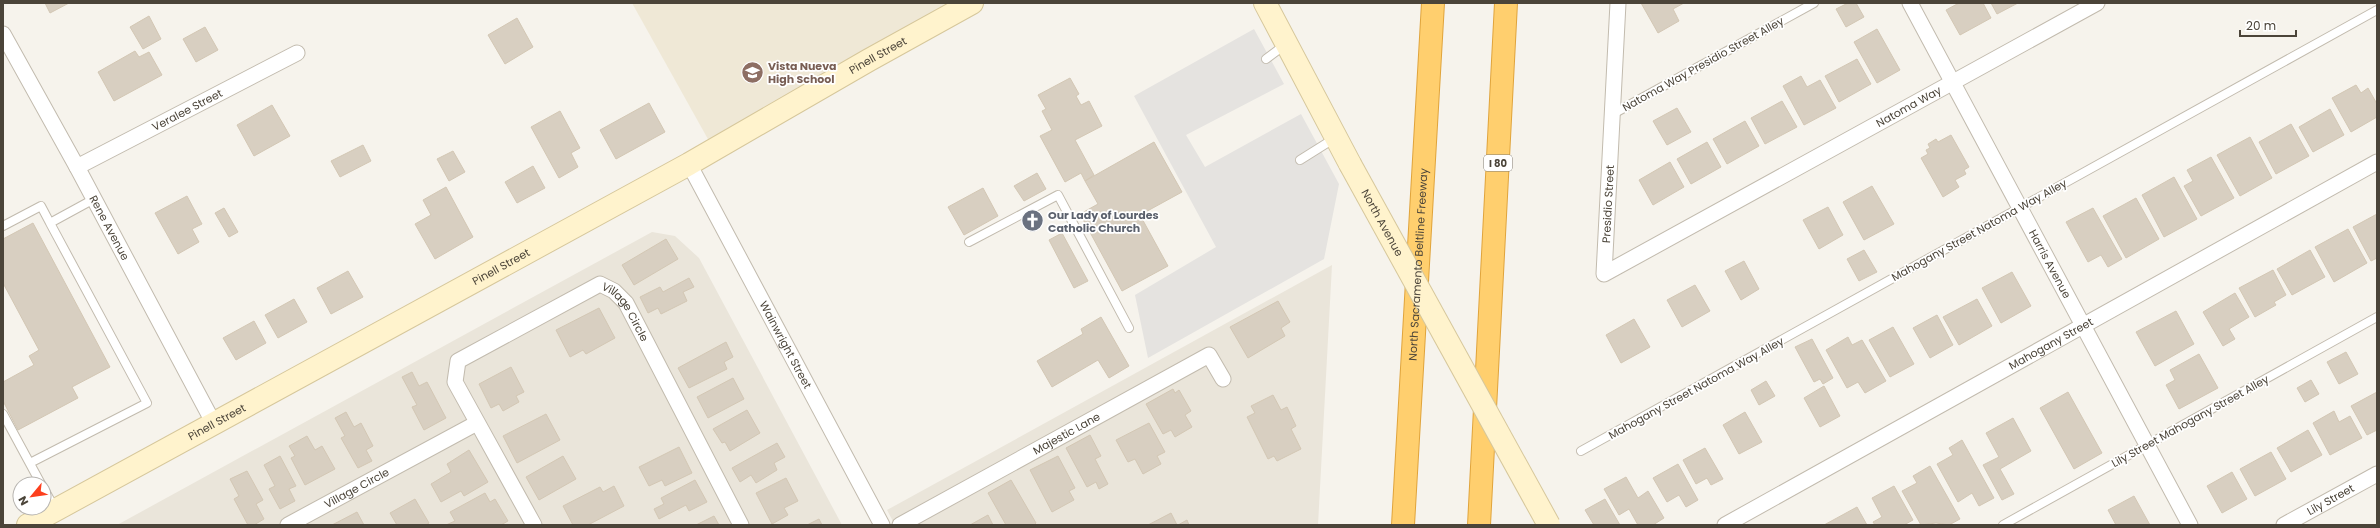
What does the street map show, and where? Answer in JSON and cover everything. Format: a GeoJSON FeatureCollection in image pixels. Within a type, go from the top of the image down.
{"type":"FeatureCollection","features":[{"type":"Feature","properties":{"kind":"highway","name":"North Sacramento Beltline Freeway"},"geometry":{"type":"LineString","coordinates":[[1403,525],[1433,3]]}},
{"type":"Feature","properties":{"kind":"highway","name":"I 80"},"geometry":{"type":"LineString","coordinates":[[1479,525],[1506,3]]}},
{"type":"Feature","properties":{"kind":"street","name":"Pinell Street"},"geometry":{"type":"LineString","coordinates":[[28,525],[213,422],[689,164],[869,60],[972,3]]}},
{"type":"Feature","properties":{"kind":"street","name":"North Avenue"},"geometry":{"type":"LineString","coordinates":[[1265,3],[1350,164],[1549,525]]}},
{"type":"Feature","properties":{"kind":"street","name":"Presidio Street"},"geometry":{"type":"LineString","coordinates":[[1618,3],[1604,274],[1720,210]]}},
{"type":"Feature","properties":{"kind":"street","name":"Harris Avenue"},"geometry":{"type":"LineString","coordinates":[[1910,3],[2190,525]]}},
{"type":"Feature","properties":{"kind":"street","name":"Natoma Way"},"geometry":{"type":"LineString","coordinates":[[1720,210],[2097,3]]}},
{"type":"Feature","properties":{"kind":"street","name":"Rene Avenue"},"geometry":{"type":"LineString","coordinates":[[3,34],[77,167],[213,422]]}},
{"type":"Feature","properties":{"kind":"street","name":"Veralee Street"},"geometry":{"type":"LineString","coordinates":[[77,167],[297,53]]}},
{"type":"Feature","properties":{"kind":"street","name":"Mahogany Street"},"geometry":{"type":"LineString","coordinates":[[1725,525],[2083,324],[2377,162]]}},
{"type":"Feature","properties":{"kind":"street","name":"Wainwright Street"},"geometry":{"type":"LineString","coordinates":[[689,164],[882,525]]}},
{"type":"Feature","properties":{"kind":"street","name":"Village Circle"},"geometry":{"type":"LineString","coordinates":[[534,525],[455,382],[458,361],[600,284],[614,291],[626,303],[741,525]]}},
{"type":"Feature","properties":{"kind":"street","name":"Majestic Lane"},"geometry":{"type":"LineString","coordinates":[[900,525],[1209,356],[1223,379]]}},
{"type":"Feature","properties":{"kind":"street","name":"Village Circle"},"geometry":{"type":"LineString","coordinates":[[297,523],[477,423]]}},
{"type":"Feature","properties":{"kind":"street","name":"Lily Street"},"geometry":{"type":"LineString","coordinates":[[2284,525],[2377,474]]}},
{"type":"Feature","properties":{"kind":"lane","name":"Natoma Way Presidio Street Alley"},"geometry":{"type":"LineString","coordinates":[[1612,114],[1814,3]]}},
{"type":"Feature","properties":{"kind":"lane","name":"Mahogany Street Natoma Way Alley"},"geometry":{"type":"LineString","coordinates":[[1581,451],[2377,10]]}},
{"type":"Feature","properties":{"kind":"lane"},"geometry":{"type":"LineString","coordinates":[[1266,59],[1287,44]]}},
{"type":"Feature","properties":{"kind":"lane"},"geometry":{"type":"LineString","coordinates":[[1300,160],[1336,137]]}},
{"type":"Feature","properties":{"kind":"lane"},"geometry":{"type":"LineString","coordinates":[[969,242],[1058,195],[1129,328]]}},
{"type":"Feature","properties":{"kind":"lane"},"geometry":{"type":"LineString","coordinates":[[50,223],[94,199]]}},
{"type":"Feature","properties":{"kind":"lane"},"geometry":{"type":"LineString","coordinates":[[3,226],[40,206],[147,403],[30,463]]}},
{"type":"Feature","properties":{"kind":"lane","name":"Lily Street Mahogany Street Alley"},"geometry":{"type":"LineString","coordinates":[[2003,525],[2377,317]]}},
{"type":"Feature","properties":{"kind":"lane"},"geometry":{"type":"LineString","coordinates":[[3,414],[37,476]]}},
{"type":"Feature","properties":{"kind":"lane"},"geometry":{"type":"LineString","coordinates":[[52,505],[55,510]]}},
{"type":"Feature","properties":{"kind":"shaded area","name":"Vista Nueva High School"},"geometry":{"type":"Polygon","coordinates":[[[632,3],[956,3],[709,141],[632,3]]]}},
{"type":"Feature","properties":{"kind":"shaded area"},"geometry":{"type":"Polygon","coordinates":[[[1254,29],[1284,84],[1186,135],[1205,167],[1301,114],[1339,184],[1324,259],[1148,358],[1135,295],[1216,247],[1134,96],[1254,29]]]}},
{"type":"Feature","properties":{"kind":"shaded area"},"geometry":{"type":"Polygon","coordinates":[[[652,232],[675,236],[699,258],[842,525],[117,525],[652,232]]]}},
{"type":"Feature","properties":{"kind":"shaded area"},"geometry":{"type":"Polygon","coordinates":[[[1332,265],[1318,525],[895,525],[887,510],[1332,265]]]}},
{"type":"Feature","properties":{"kind":"building"},"geometry":{"type":"Polygon","coordinates":[[[45,3],[69,3],[50,13],[45,3]]]}},
{"type":"Feature","properties":{"kind":"building"},"geometry":{"type":"Polygon","coordinates":[[[1641,3],[1684,3],[1673,9],[1679,21],[1658,33],[1641,3]]]}},
{"type":"Feature","properties":{"kind":"building"},"geometry":{"type":"Polygon","coordinates":[[[1848,3],[1856,3],[1864,17],[1846,27],[1836,9],[1848,3]]]}},
{"type":"Feature","properties":{"kind":"building"},"geometry":{"type":"Polygon","coordinates":[[[1959,3],[1983,3],[1991,18],[1960,35],[1946,10],[1959,3]]]}},
{"type":"Feature","properties":{"kind":"building"},"geometry":{"type":"Polygon","coordinates":[[[1991,3],[2018,3],[1997,14],[1991,3]]]}},
{"type":"Feature","properties":{"kind":"building"},"geometry":{"type":"Polygon","coordinates":[[[149,16],[161,39],[143,49],[130,27],[149,16]]]}},
{"type":"Feature","properties":{"kind":"building"},"geometry":{"type":"Polygon","coordinates":[[[517,18],[533,47],[505,64],[488,35],[517,18]]]}},
{"type":"Feature","properties":{"kind":"building"},"geometry":{"type":"Polygon","coordinates":[[[205,27],[218,50],[196,62],[183,39],[205,27]]]}},
{"type":"Feature","properties":{"kind":"building"},"geometry":{"type":"Polygon","coordinates":[[[1877,29],[1900,70],[1877,83],[1854,42],[1877,29]]]}},
{"type":"Feature","properties":{"kind":"building"},"geometry":{"type":"Polygon","coordinates":[[[135,51],[139,57],[149,52],[162,75],[114,101],[98,72],[135,51]]]}},
{"type":"Feature","properties":{"kind":"building"},"geometry":{"type":"Polygon","coordinates":[[[1857,59],[1871,84],[1839,102],[1825,76],[1857,59]]]}},
{"type":"Feature","properties":{"kind":"building"},"geometry":{"type":"Polygon","coordinates":[[[1801,76],[1807,87],[1820,80],[1836,108],[1804,125],[1783,86],[1801,76]]]}},
{"type":"Feature","properties":{"kind":"building"},"geometry":{"type":"Polygon","coordinates":[[[1070,78],[1079,94],[1076,96],[1081,105],[1089,101],[1102,126],[1075,140],[1094,175],[1085,181],[1081,173],[1065,182],[1040,136],[1052,130],[1042,111],[1046,109],[1038,95],[1070,78]]]}},
{"type":"Feature","properties":{"kind":"building"},"geometry":{"type":"Polygon","coordinates":[[[2356,85],[2361,93],[2368,88],[2377,104],[2377,117],[2351,132],[2332,98],[2356,85]]]}},
{"type":"Feature","properties":{"kind":"building"},"geometry":{"type":"Polygon","coordinates":[[[1782,101],[1797,127],[1765,144],[1751,118],[1782,101]]]}},
{"type":"Feature","properties":{"kind":"building"},"geometry":{"type":"Polygon","coordinates":[[[649,103],[665,132],[616,159],[600,130],[649,103]]]}},
{"type":"Feature","properties":{"kind":"building"},"geometry":{"type":"Polygon","coordinates":[[[272,105],[290,136],[254,156],[237,125],[272,105]]]}},
{"type":"Feature","properties":{"kind":"building"},"geometry":{"type":"Polygon","coordinates":[[[1677,108],[1691,132],[1667,145],[1653,121],[1677,108]]]}},
{"type":"Feature","properties":{"kind":"building"},"geometry":{"type":"Polygon","coordinates":[[[2330,109],[2344,135],[2313,152],[2299,127],[2330,109]]]}},
{"type":"Feature","properties":{"kind":"building"},"geometry":{"type":"Polygon","coordinates":[[[560,111],[580,148],[571,153],[578,167],[559,178],[531,127],[560,111]]]}},
{"type":"Feature","properties":{"kind":"building"},"geometry":{"type":"Polygon","coordinates":[[[1745,121],[1759,146],[1727,164],[1713,139],[1745,121]]]}},
{"type":"Feature","properties":{"kind":"building"},"geometry":{"type":"Polygon","coordinates":[[[2291,124],[2309,156],[2276,174],[2259,142],[2291,124]]]}},
{"type":"Feature","properties":{"kind":"building"},"geometry":{"type":"Polygon","coordinates":[[[1951,135],[1969,167],[1964,170],[1966,174],[1955,180],[1959,187],[1943,197],[1921,158],[1928,154],[1926,150],[1930,148],[1928,144],[1936,139],[1938,142],[1951,135]]]}},
{"type":"Feature","properties":{"kind":"building"},"geometry":{"type":"Polygon","coordinates":[[[2250,137],[2272,178],[2240,196],[2217,155],[2250,137]]]}},
{"type":"Feature","properties":{"kind":"building"},"geometry":{"type":"Polygon","coordinates":[[[1154,142],[1182,192],[1140,215],[1168,266],[1122,291],[1080,214],[1098,204],[1085,181],[1154,142]]]}},
{"type":"Feature","properties":{"kind":"building"},"geometry":{"type":"Polygon","coordinates":[[[1707,142],[1721,167],[1691,184],[1677,159],[1707,142]]]}},
{"type":"Feature","properties":{"kind":"building"},"geometry":{"type":"Polygon","coordinates":[[[363,145],[371,161],[340,177],[331,161],[363,145]]]}},
{"type":"Feature","properties":{"kind":"building"},"geometry":{"type":"Polygon","coordinates":[[[453,151],[465,172],[449,181],[437,159],[453,151]]]}},
{"type":"Feature","properties":{"kind":"building"},"geometry":{"type":"Polygon","coordinates":[[[2211,157],[2234,198],[2201,216],[2184,186],[2193,181],[2187,170],[2211,157]]]}},
{"type":"Feature","properties":{"kind":"building"},"geometry":{"type":"Polygon","coordinates":[[[1670,162],[1684,187],[1653,205],[1639,180],[1670,162]]]}},
{"type":"Feature","properties":{"kind":"building"},"geometry":{"type":"Polygon","coordinates":[[[533,166],[545,188],[517,203],[505,182],[533,166]]]}},
{"type":"Feature","properties":{"kind":"building"},"geometry":{"type":"Polygon","coordinates":[[[1037,173],[1046,189],[1024,201],[1014,186],[1037,173]]]}},
{"type":"Feature","properties":{"kind":"building"},"geometry":{"type":"Polygon","coordinates":[[[2174,177],[2197,219],[2164,237],[2142,195],[2174,177]]]}},
{"type":"Feature","properties":{"kind":"building"},"geometry":{"type":"Polygon","coordinates":[[[1872,186],[1894,224],[1864,240],[1843,202],[1872,186]]]}},
{"type":"Feature","properties":{"kind":"building"},"geometry":{"type":"Polygon","coordinates":[[[446,187],[473,237],[435,259],[415,224],[431,215],[423,200],[446,187]]]}},
{"type":"Feature","properties":{"kind":"building"},"geometry":{"type":"Polygon","coordinates":[[[983,188],[998,216],[964,235],[948,207],[983,188]]]}},
{"type":"Feature","properties":{"kind":"building"},"geometry":{"type":"Polygon","coordinates":[[[187,196],[202,224],[192,229],[199,242],[178,254],[155,213],[187,196]]]}},
{"type":"Feature","properties":{"kind":"building"},"geometry":{"type":"Polygon","coordinates":[[[2136,198],[2159,239],[2126,258],[2103,216],[2136,198]]]}},
{"type":"Feature","properties":{"kind":"building"},"geometry":{"type":"Polygon","coordinates":[[[1828,207],[1843,235],[1819,249],[1803,220],[1828,207]]]}},
{"type":"Feature","properties":{"kind":"building"},"geometry":{"type":"Polygon","coordinates":[[[224,208],[238,232],[229,237],[215,213],[224,208]]]}},
{"type":"Feature","properties":{"kind":"building"},"geometry":{"type":"Polygon","coordinates":[[[2093,208],[2122,259],[2108,267],[2101,255],[2088,262],[2066,222],[2093,208]]]}},
{"type":"Feature","properties":{"kind":"building"},"geometry":{"type":"Polygon","coordinates":[[[2377,214],[2377,258],[2371,261],[2353,227],[2377,214]]]}},
{"type":"Feature","properties":{"kind":"building"},"geometry":{"type":"Polygon","coordinates":[[[33,223],[110,367],[72,387],[78,398],[18,430],[3,401],[3,382],[34,365],[29,356],[39,350],[3,283],[3,239],[33,223]]]}},
{"type":"Feature","properties":{"kind":"building"},"geometry":{"type":"Polygon","coordinates":[[[2348,229],[2367,263],[2334,282],[2315,247],[2348,229]]]}},
{"type":"Feature","properties":{"kind":"building"},"geometry":{"type":"Polygon","coordinates":[[[1062,233],[1088,281],[1074,288],[1049,240],[1062,233]]]}},
{"type":"Feature","properties":{"kind":"building"},"geometry":{"type":"Polygon","coordinates":[[[666,239],[678,259],[634,285],[622,265],[666,239]]]}},
{"type":"Feature","properties":{"kind":"building"},"geometry":{"type":"Polygon","coordinates":[[[1864,250],[1877,272],[1859,281],[1847,259],[1864,250]]]}},
{"type":"Feature","properties":{"kind":"building"},"geometry":{"type":"Polygon","coordinates":[[[2310,250],[2325,277],[2292,295],[2277,269],[2310,250]]]}},
{"type":"Feature","properties":{"kind":"building"},"geometry":{"type":"Polygon","coordinates":[[[1744,261],[1759,289],[1741,300],[1725,271],[1744,261]]]}},
{"type":"Feature","properties":{"kind":"building"},"geometry":{"type":"Polygon","coordinates":[[[2273,270],[2286,295],[2274,302],[2276,305],[2255,317],[2239,288],[2273,270]]]}},
{"type":"Feature","properties":{"kind":"building"},"geometry":{"type":"Polygon","coordinates":[[[348,271],[363,297],[331,314],[317,288],[348,271]]]}},
{"type":"Feature","properties":{"kind":"building"},"geometry":{"type":"Polygon","coordinates":[[[2012,272],[2031,306],[2001,323],[1982,288],[2012,272]]]}},
{"type":"Feature","properties":{"kind":"building"},"geometry":{"type":"Polygon","coordinates":[[[689,278],[694,287],[683,292],[687,301],[661,314],[658,308],[648,313],[640,297],[660,287],[663,292],[689,278]]]}},
{"type":"Feature","properties":{"kind":"building"},"geometry":{"type":"Polygon","coordinates":[[[1695,285],[1710,311],[1682,327],[1667,300],[1695,285]]]}},
{"type":"Feature","properties":{"kind":"building"},"geometry":{"type":"Polygon","coordinates":[[[2235,293],[2249,317],[2229,329],[2235,339],[2223,346],[2203,312],[2235,293]]]}},
{"type":"Feature","properties":{"kind":"building"},"geometry":{"type":"Polygon","coordinates":[[[294,299],[307,322],[278,338],[265,315],[294,299]]]}},
{"type":"Feature","properties":{"kind":"building"},"geometry":{"type":"Polygon","coordinates":[[[1977,299],[1992,326],[1959,345],[1943,317],[1977,299]]]}},
{"type":"Feature","properties":{"kind":"building"},"geometry":{"type":"Polygon","coordinates":[[[1278,301],[1290,322],[1281,328],[1285,336],[1248,358],[1230,327],[1278,301]]]}},
{"type":"Feature","properties":{"kind":"building"},"geometry":{"type":"Polygon","coordinates":[[[599,308],[615,338],[586,354],[583,350],[570,357],[556,330],[599,308]]]}},
{"type":"Feature","properties":{"kind":"building"},"geometry":{"type":"Polygon","coordinates":[[[2176,311],[2194,344],[2155,366],[2136,332],[2176,311]]]}},
{"type":"Feature","properties":{"kind":"building"},"geometry":{"type":"Polygon","coordinates":[[[1937,315],[1953,345],[1930,358],[1913,328],[1937,315]]]}},
{"type":"Feature","properties":{"kind":"building"},"geometry":{"type":"Polygon","coordinates":[[[1101,317],[1129,366],[1109,378],[1098,360],[1052,387],[1037,361],[1083,334],[1081,329],[1101,317]]]}},
{"type":"Feature","properties":{"kind":"building"},"geometry":{"type":"Polygon","coordinates":[[[1634,319],[1650,347],[1621,363],[1606,335],[1634,319]]]}},
{"type":"Feature","properties":{"kind":"building"},"geometry":{"type":"Polygon","coordinates":[[[254,321],[266,343],[236,360],[223,338],[254,321]]]}},
{"type":"Feature","properties":{"kind":"building"},"geometry":{"type":"Polygon","coordinates":[[[1893,327],[1914,364],[1890,377],[1869,340],[1893,327]]]}},
{"type":"Feature","properties":{"kind":"building"},"geometry":{"type":"Polygon","coordinates":[[[1848,337],[1852,345],[1862,340],[1886,381],[1865,393],[1858,382],[1847,388],[1826,350],[1848,337]]]}},
{"type":"Feature","properties":{"kind":"building"},"geometry":{"type":"Polygon","coordinates":[[[1812,339],[1833,378],[1823,384],[1820,379],[1814,382],[1795,347],[1812,339]]]}},
{"type":"Feature","properties":{"kind":"building"},"geometry":{"type":"Polygon","coordinates":[[[726,342],[733,357],[724,362],[727,369],[689,388],[678,368],[726,342]]]}},
{"type":"Feature","properties":{"kind":"building"},"geometry":{"type":"Polygon","coordinates":[[[2346,352],[2358,374],[2339,384],[2327,362],[2346,352]]]}},
{"type":"Feature","properties":{"kind":"building"},"geometry":{"type":"Polygon","coordinates":[[[2199,354],[2218,388],[2179,409],[2166,385],[2175,380],[2170,370],[2199,354]]]}},
{"type":"Feature","properties":{"kind":"building"},"geometry":{"type":"Polygon","coordinates":[[[511,367],[524,392],[516,396],[519,402],[503,411],[499,404],[491,408],[479,384],[511,367]]]}},
{"type":"Feature","properties":{"kind":"building"},"geometry":{"type":"Polygon","coordinates":[[[412,372],[419,386],[427,382],[446,418],[424,430],[412,407],[417,405],[402,377],[412,372]]]}},
{"type":"Feature","properties":{"kind":"building"},"geometry":{"type":"Polygon","coordinates":[[[733,378],[744,399],[708,418],[697,397],[733,378]]]}},
{"type":"Feature","properties":{"kind":"building"},"geometry":{"type":"Polygon","coordinates":[[[2311,380],[2319,394],[2305,402],[2297,388],[2311,380]]]}},
{"type":"Feature","properties":{"kind":"building"},"geometry":{"type":"Polygon","coordinates":[[[1766,381],[1775,396],[1759,405],[1751,390],[1766,381]]]}},
{"type":"Feature","properties":{"kind":"building"},"geometry":{"type":"Polygon","coordinates":[[[1824,386],[1840,416],[1820,427],[1804,398],[1824,386]]]}},
{"type":"Feature","properties":{"kind":"building"},"geometry":{"type":"Polygon","coordinates":[[[1173,389],[1175,393],[1179,390],[1191,411],[1185,415],[1192,427],[1175,437],[1171,430],[1163,434],[1146,404],[1173,389]]]}},
{"type":"Feature","properties":{"kind":"building"},"geometry":{"type":"Polygon","coordinates":[[[2068,392],[2102,453],[2074,469],[2040,408],[2068,392]]]}},
{"type":"Feature","properties":{"kind":"building"},"geometry":{"type":"Polygon","coordinates":[[[2377,392],[2377,430],[2367,435],[2351,406],[2377,392]]]}},
{"type":"Feature","properties":{"kind":"building"},"geometry":{"type":"Polygon","coordinates":[[[1273,395],[1281,410],[1287,407],[1296,426],[1291,429],[1301,449],[1277,461],[1274,456],[1268,459],[1247,417],[1255,413],[1251,406],[1273,395]]]}},
{"type":"Feature","properties":{"kind":"building"},"geometry":{"type":"Polygon","coordinates":[[[747,410],[760,433],[730,451],[725,442],[722,443],[713,429],[747,410]]]}},
{"type":"Feature","properties":{"kind":"building"},"geometry":{"type":"Polygon","coordinates":[[[2334,411],[2339,422],[2350,416],[2362,438],[2330,455],[2313,423],[2334,411]]]}},
{"type":"Feature","properties":{"kind":"building"},"geometry":{"type":"Polygon","coordinates":[[[346,412],[354,427],[361,423],[373,446],[366,450],[372,461],[358,468],[341,438],[345,436],[335,418],[346,412]]]}},
{"type":"Feature","properties":{"kind":"building"},"geometry":{"type":"Polygon","coordinates":[[[1745,412],[1762,442],[1739,454],[1723,425],[1745,412]]]}},
{"type":"Feature","properties":{"kind":"building"},"geometry":{"type":"Polygon","coordinates":[[[546,414],[560,440],[517,463],[503,436],[546,414]]]}},
{"type":"Feature","properties":{"kind":"building"},"geometry":{"type":"Polygon","coordinates":[[[2013,418],[2031,451],[2000,469],[2014,494],[2002,500],[1983,465],[1999,457],[1986,433],[2013,418]]]}},
{"type":"Feature","properties":{"kind":"building"},"geometry":{"type":"Polygon","coordinates":[[[1149,423],[1165,452],[1157,456],[1161,464],[1143,474],[1135,459],[1128,462],[1116,440],[1149,423]]]}},
{"type":"Feature","properties":{"kind":"building"},"geometry":{"type":"Polygon","coordinates":[[[2308,430],[2322,455],[2291,472],[2277,448],[2308,430]]]}},
{"type":"Feature","properties":{"kind":"building"},"geometry":{"type":"Polygon","coordinates":[[[1090,435],[1101,456],[1095,459],[1108,484],[1099,489],[1096,482],[1087,487],[1066,448],[1090,435]]]}},
{"type":"Feature","properties":{"kind":"building"},"geometry":{"type":"Polygon","coordinates":[[[307,436],[315,450],[322,446],[335,469],[305,485],[291,458],[295,456],[289,446],[307,436]]]}},
{"type":"Feature","properties":{"kind":"building"},"geometry":{"type":"Polygon","coordinates":[[[1962,440],[1994,498],[1979,506],[1972,493],[1958,502],[1937,464],[1953,455],[1949,448],[1962,440]]]}},
{"type":"Feature","properties":{"kind":"building"},"geometry":{"type":"Polygon","coordinates":[[[777,443],[785,457],[774,463],[777,470],[756,483],[751,475],[740,482],[732,468],[777,443]]]}},
{"type":"Feature","properties":{"kind":"building"},"geometry":{"type":"Polygon","coordinates":[[[679,447],[692,473],[665,486],[662,480],[649,486],[639,467],[679,447]]]}},
{"type":"Feature","properties":{"kind":"building"},"geometry":{"type":"Polygon","coordinates":[[[1705,448],[1723,479],[1711,485],[1707,478],[1696,484],[1683,460],[1705,448]]]}},
{"type":"Feature","properties":{"kind":"building"},"geometry":{"type":"Polygon","coordinates":[[[469,450],[488,482],[464,496],[461,491],[441,502],[431,484],[451,472],[447,464],[469,450]]]}},
{"type":"Feature","properties":{"kind":"building"},"geometry":{"type":"Polygon","coordinates":[[[2271,452],[2286,479],[2255,496],[2240,469],[2271,452]]]}},
{"type":"Feature","properties":{"kind":"building"},"geometry":{"type":"Polygon","coordinates":[[[280,456],[296,486],[289,489],[295,501],[280,509],[269,489],[275,486],[264,465],[280,456]]]}},
{"type":"Feature","properties":{"kind":"building"},"geometry":{"type":"Polygon","coordinates":[[[563,456],[576,479],[539,500],[526,477],[563,456]]]}},
{"type":"Feature","properties":{"kind":"building"},"geometry":{"type":"Polygon","coordinates":[[[1058,456],[1075,488],[1069,491],[1074,500],[1052,512],[1030,470],[1058,456]]]}},
{"type":"Feature","properties":{"kind":"building"},"geometry":{"type":"Polygon","coordinates":[[[1678,464],[1698,500],[1686,507],[1679,495],[1667,502],[1653,478],[1678,464]]]}},
{"type":"Feature","properties":{"kind":"building"},"geometry":{"type":"Polygon","coordinates":[[[1930,466],[1960,519],[1949,525],[1936,523],[1921,525],[1902,491],[1917,483],[1913,476],[1930,466]]]}},
{"type":"Feature","properties":{"kind":"building"},"geometry":{"type":"Polygon","coordinates":[[[247,471],[263,500],[256,504],[264,519],[254,525],[248,525],[234,499],[239,496],[230,479],[247,471]]]}},
{"type":"Feature","properties":{"kind":"building"},"geometry":{"type":"Polygon","coordinates":[[[2232,472],[2247,499],[2222,513],[2207,486],[2232,472]]]}},
{"type":"Feature","properties":{"kind":"building"},"geometry":{"type":"Polygon","coordinates":[[[1626,477],[1638,498],[1648,491],[1664,518],[1653,525],[1638,525],[1629,509],[1619,515],[1604,489],[1626,477]]]}},
{"type":"Feature","properties":{"kind":"building"},"geometry":{"type":"Polygon","coordinates":[[[786,478],[798,501],[784,508],[788,515],[772,524],[756,493],[786,478]]]}},
{"type":"Feature","properties":{"kind":"building"},"geometry":{"type":"Polygon","coordinates":[[[695,480],[707,502],[689,511],[686,505],[659,519],[654,509],[664,504],[661,498],[695,480]]]}},
{"type":"Feature","properties":{"kind":"building"},"geometry":{"type":"Polygon","coordinates":[[[1011,480],[1036,523],[1034,525],[1006,525],[988,493],[1011,480]]]}},
{"type":"Feature","properties":{"kind":"building"},"geometry":{"type":"Polygon","coordinates":[[[614,486],[624,506],[588,525],[573,525],[563,506],[600,487],[603,492],[614,486]]]}},
{"type":"Feature","properties":{"kind":"building"},"geometry":{"type":"Polygon","coordinates":[[[1894,486],[1913,520],[1904,525],[1875,525],[1873,522],[1882,517],[1872,498],[1894,486]]]}},
{"type":"Feature","properties":{"kind":"building"},"geometry":{"type":"Polygon","coordinates":[[[485,493],[490,502],[495,499],[508,521],[501,525],[446,525],[455,521],[450,512],[485,493]]]}},
{"type":"Feature","properties":{"kind":"building"},"geometry":{"type":"Polygon","coordinates":[[[2134,496],[2150,525],[2116,525],[2108,510],[2134,496]]]}},
{"type":"Feature","properties":{"kind":"building"},"geometry":{"type":"Polygon","coordinates":[[[415,499],[429,523],[426,525],[397,525],[390,513],[415,499]]]}},
{"type":"Feature","properties":{"kind":"building"},"geometry":{"type":"Polygon","coordinates":[[[1605,499],[1620,525],[1594,525],[1585,510],[1605,499]]]}},
{"type":"Feature","properties":{"kind":"building"},"geometry":{"type":"Polygon","coordinates":[[[1857,507],[1867,525],[1824,525],[1857,507]]]}},
{"type":"Feature","properties":{"kind":"building"},"geometry":{"type":"Polygon","coordinates":[[[357,512],[364,525],[332,525],[357,512]]]}},
{"type":"Feature","properties":{"kind":"building"},"geometry":{"type":"Polygon","coordinates":[[[1171,513],[1177,525],[1148,525],[1171,513]]]}},
{"type":"Feature","properties":{"kind":"building"},"geometry":{"type":"Polygon","coordinates":[[[988,515],[993,525],[970,525],[988,515]]]}},
{"type":"Feature","properties":{"kind":"building"},"geometry":{"type":"Polygon","coordinates":[[[714,516],[719,525],[696,525],[714,516]]]}},
{"type":"Feature","properties":{"kind":"building"},"geometry":{"type":"Polygon","coordinates":[[[819,519],[822,525],[807,525],[819,519]]]}},
{"type":"Feature","properties":{"kind":"building"},"geometry":{"type":"Polygon","coordinates":[[[1187,520],[1189,525],[1178,525],[1187,520]]]}},
{"type":"Feature","properties":{"kind":"place","name":"Vista Nueva High School"},"geometry":{"type":"Point","coordinates":[752,72]}},
{"type":"Feature","properties":{"kind":"place","name":"Our Lady of Lourdes Catholic Church"},"geometry":{"type":"Point","coordinates":[1033,221]}}]}
